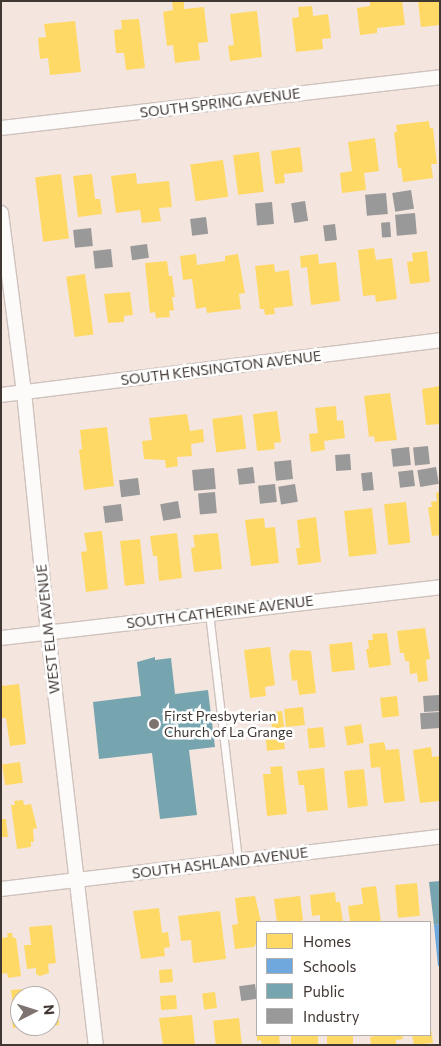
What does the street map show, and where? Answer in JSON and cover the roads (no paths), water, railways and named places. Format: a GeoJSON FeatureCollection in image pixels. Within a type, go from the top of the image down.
{"type":"FeatureCollection","features":[{"type":"Feature","properties":{"kind":"street","name":"SOUTH SPRING AVENUE"},"geometry":{"type":"LineString","coordinates":[[1,128],[440,77]]}},
{"type":"Feature","properties":{"kind":"street","name":"WEST ELM AVENUE"},"geometry":{"type":"LineString","coordinates":[[1,213],[24,392],[48,632],[96,1045]]}},
{"type":"Feature","properties":{"kind":"street","name":"SOUTH KENSINGTON AVENUE"},"geometry":{"type":"LineString","coordinates":[[1,394],[440,340]]}},
{"type":"Feature","properties":{"kind":"street","name":"SOUTH CATHERINE AVENUE"},"geometry":{"type":"LineString","coordinates":[[1,638],[440,587]]}},
{"type":"Feature","properties":{"kind":"street","name":"SOUTH ASHLAND AVENUE"},"geometry":{"type":"LineString","coordinates":[[1,889],[440,837]]}},
{"type":"Feature","properties":{"kind":"lane"},"geometry":{"type":"LineString","coordinates":[[209,613],[238,861]]}},
{"type":"Feature","properties":{"kind":"place","name":"First Presbyterian Church of La Grange"},"geometry":{"type":"Point","coordinates":[154,724]}}]}
